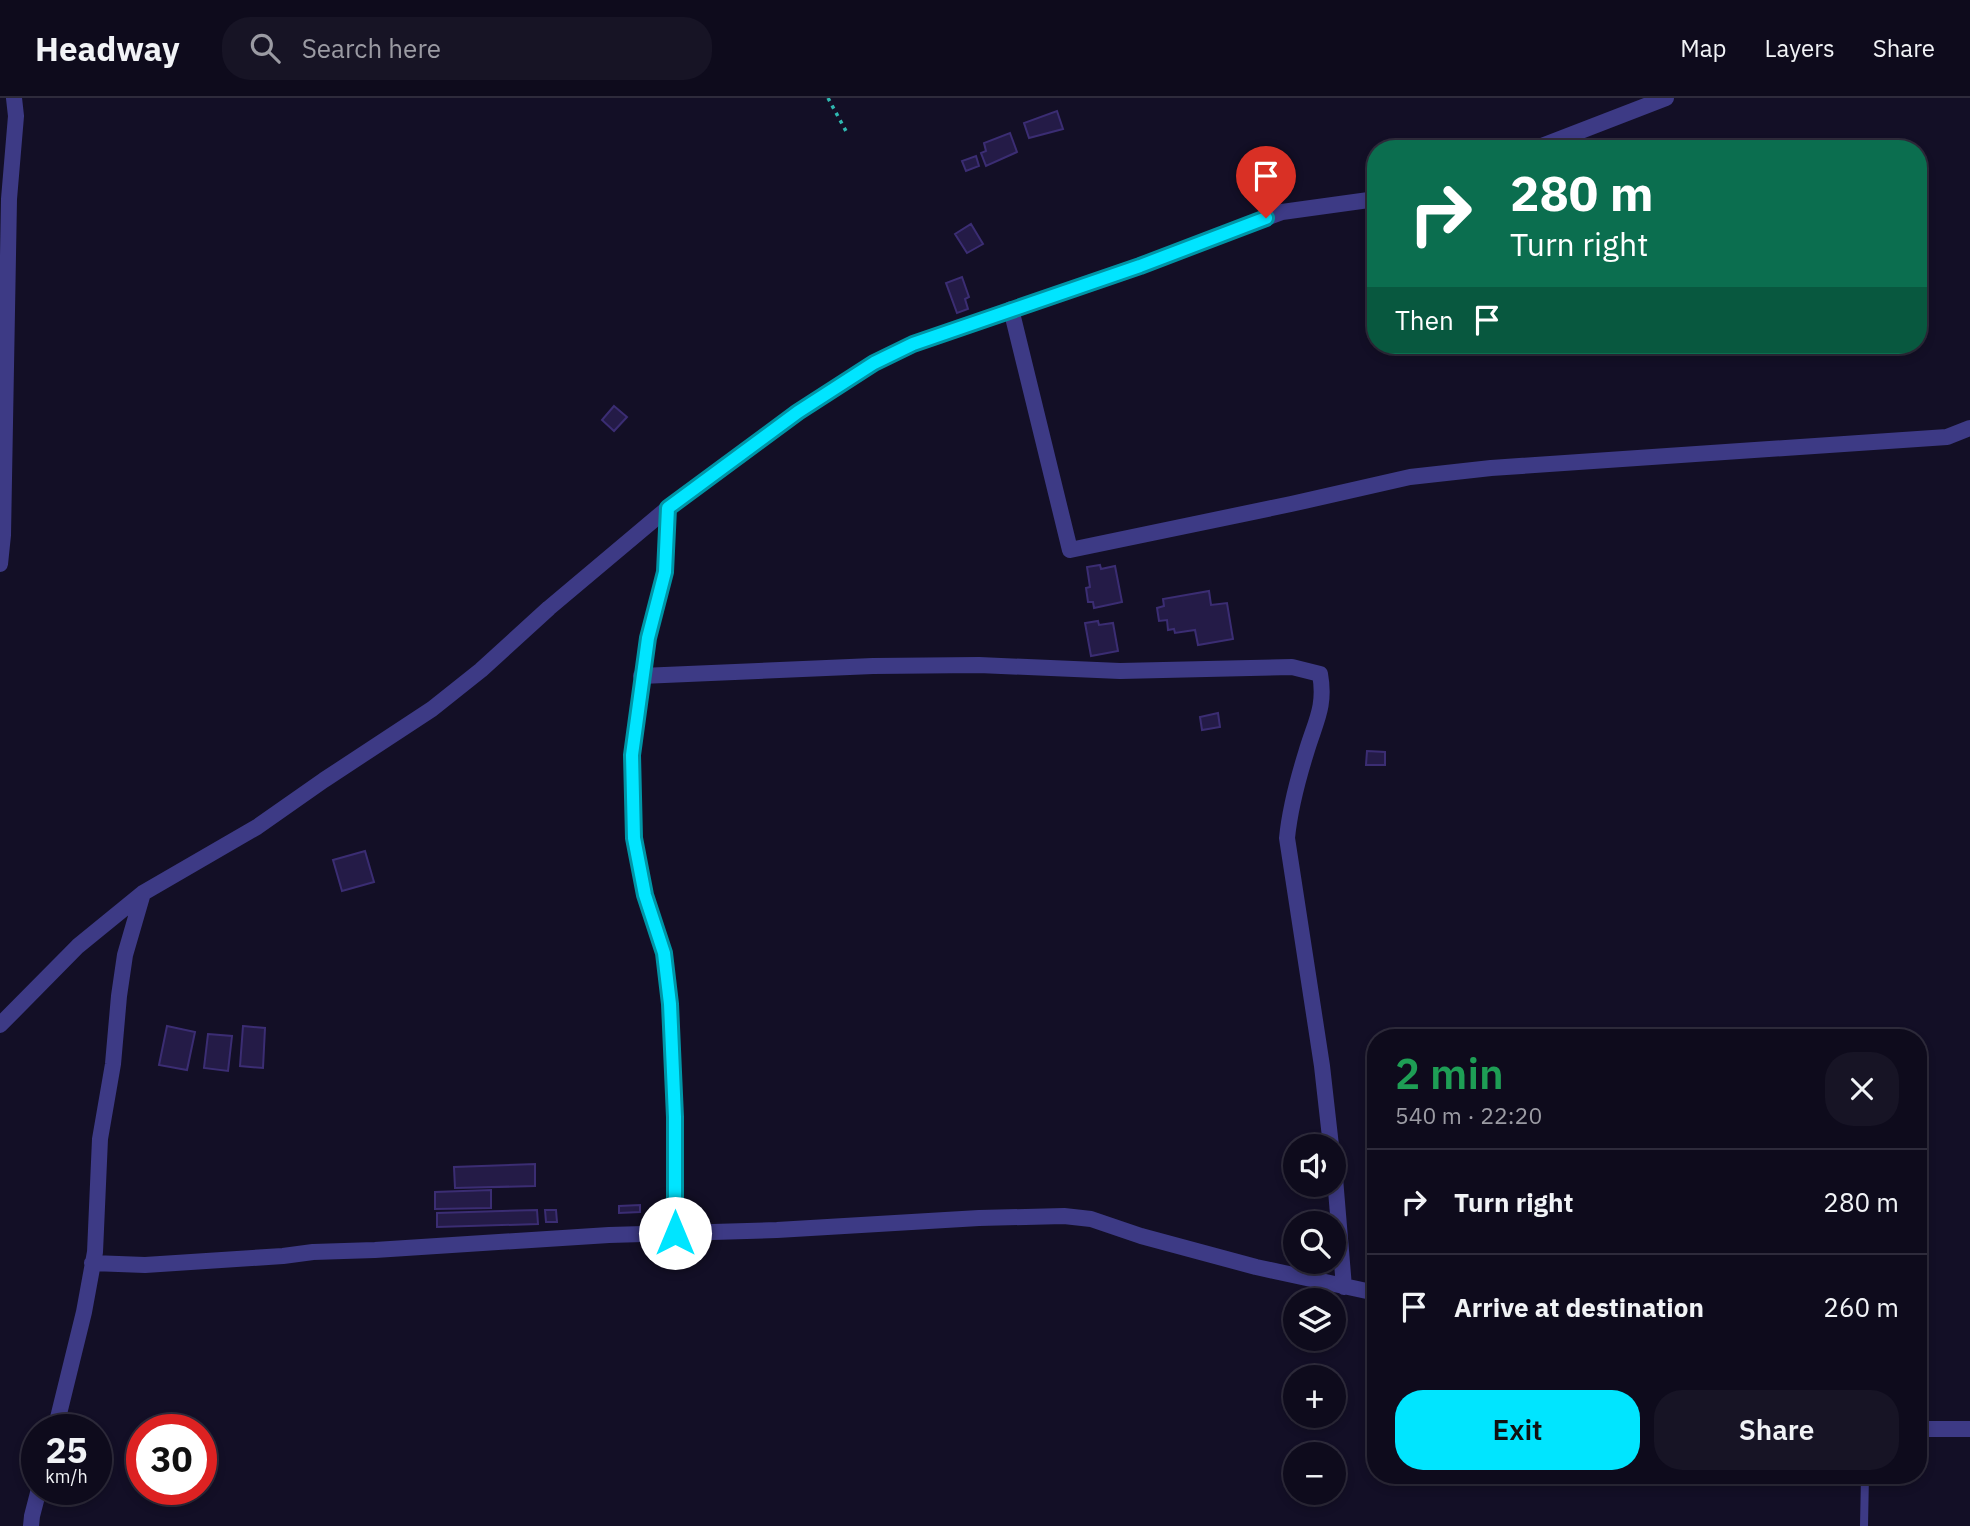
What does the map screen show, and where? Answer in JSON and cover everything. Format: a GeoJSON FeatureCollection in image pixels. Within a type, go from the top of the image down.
{"type":"FeatureCollection","features":[{"type":"Feature","properties":{"kind":"street"},"geometry":{"type":"LineString","coordinates":[[0,564],[3,535],[5,199],[16,116],[14,98]]}},
{"type":"Feature","properties":{"kind":"street"},"geometry":{"type":"LineString","coordinates":[[1557,140],[1666,98]]}},
{"type":"Feature","properties":{"kind":"street"},"geometry":{"type":"LineString","coordinates":[[0,1025],[78,946],[143,892],[257,827],[432,709],[668,508],[798,412],[874,363],[913,344],[1140,266],[1282,212],[1367,200]]}},
{"type":"Feature","properties":{"kind":"street"},"geometry":{"type":"LineString","coordinates":[[1012,309],[1070,550],[1410,477],[1492,468],[1947,437],[1970,428]]}},
{"type":"Feature","properties":{"kind":"street"},"geometry":{"type":"LineString","coordinates":[[668,508],[665,572],[641,676],[632,755],[634,838],[645,895],[664,953],[670,1004],[675,1117],[675,1233]]}},
{"type":"Feature","properties":{"kind":"street"},"geometry":{"type":"LineString","coordinates":[[641,676],[873,666],[979,665],[1120,671],[1292,667],[1320,674],[1322,709],[1290,809],[1287,838],[1322,1066],[1330,1134]]}},
{"type":"Feature","properties":{"kind":"street"},"geometry":{"type":"LineString","coordinates":[[59,1414],[84,1312],[95,1252],[100,1139],[113,1064],[119,996],[125,955],[143,892]]}},
{"type":"Feature","properties":{"kind":"street"},"geometry":{"type":"LineString","coordinates":[[1337,1197],[1344,1287]]}},
{"type":"Feature","properties":{"kind":"street"},"geometry":{"type":"LineString","coordinates":[[92,1263],[145,1265],[313,1252],[1064,1216],[1091,1219],[1141,1236],[1256,1267],[1367,1291]]}},
{"type":"Feature","properties":{"kind":"street"},"geometry":{"type":"LineString","coordinates":[[1927,1429],[1970,1429]]}},
{"type":"Feature","properties":{"kind":"street"},"geometry":{"type":"LineString","coordinates":[[31,1526],[35,1505]]}},
{"type":"Feature","properties":{"kind":"lane"},"geometry":{"type":"LineString","coordinates":[[1864,1526],[1865,1484]]}},
{"type":"Feature","properties":{"kind":"path"},"geometry":{"type":"LineString","coordinates":[[828,98],[847,133]]}},
{"type":"Feature","properties":{"kind":"building"},"geometry":{"type":"Polygon","coordinates":[[[1057,111],[1063,129],[1029,138],[1024,123],[1057,111]]]}},
{"type":"Feature","properties":{"kind":"building"},"geometry":{"type":"Polygon","coordinates":[[[1010,133],[1017,152],[986,166],[981,153],[986,151],[984,143],[1010,133]]]}},
{"type":"Feature","properties":{"kind":"building"},"geometry":{"type":"Polygon","coordinates":[[[976,156],[979,166],[966,171],[962,161],[976,156]]]}},
{"type":"Feature","properties":{"kind":"building"},"geometry":{"type":"Polygon","coordinates":[[[971,224],[983,244],[967,253],[955,234],[971,224]]]}},
{"type":"Feature","properties":{"kind":"building"},"geometry":{"type":"Polygon","coordinates":[[[962,277],[969,297],[965,299],[968,309],[957,313],[946,283],[962,277]]]}},
{"type":"Feature","properties":{"kind":"building"},"geometry":{"type":"Polygon","coordinates":[[[614,406],[627,417],[614,431],[602,420],[614,406]]]}},
{"type":"Feature","properties":{"kind":"building"},"geometry":{"type":"Polygon","coordinates":[[[1100,565],[1101,569],[1115,566],[1122,602],[1094,608],[1093,602],[1088,602],[1086,588],[1090,587],[1087,567],[1100,565]]]}},
{"type":"Feature","properties":{"kind":"building"},"geometry":{"type":"Polygon","coordinates":[[[1209,591],[1211,605],[1227,603],[1233,639],[1198,645],[1195,630],[1175,633],[1174,629],[1168,630],[1167,620],[1159,621],[1157,608],[1164,606],[1163,599],[1209,591]]]}},
{"type":"Feature","properties":{"kind":"building"},"geometry":{"type":"Polygon","coordinates":[[[1098,621],[1099,625],[1113,623],[1118,651],[1091,656],[1085,623],[1098,621]]]}},
{"type":"Feature","properties":{"kind":"building"},"geometry":{"type":"Polygon","coordinates":[[[1218,713],[1220,727],[1202,730],[1200,717],[1218,713]]]}},
{"type":"Feature","properties":{"kind":"building"},"geometry":{"type":"Polygon","coordinates":[[[1367,751],[1385,752],[1385,765],[1366,765],[1367,751]]]}},
{"type":"Feature","properties":{"kind":"building"},"geometry":{"type":"Polygon","coordinates":[[[365,851],[374,882],[342,891],[333,860],[365,851]]]}},
{"type":"Feature","properties":{"kind":"building"},"geometry":{"type":"Polygon","coordinates":[[[167,1026],[195,1032],[187,1070],[159,1065],[167,1026]]]}},
{"type":"Feature","properties":{"kind":"building"},"geometry":{"type":"Polygon","coordinates":[[[243,1026],[265,1028],[263,1068],[240,1066],[243,1026]]]}},
{"type":"Feature","properties":{"kind":"building"},"geometry":{"type":"Polygon","coordinates":[[[208,1034],[232,1036],[228,1071],[204,1068],[208,1034]]]}},
{"type":"Feature","properties":{"kind":"building"},"geometry":{"type":"Polygon","coordinates":[[[535,1164],[535,1186],[455,1188],[454,1167],[535,1164]]]}},
{"type":"Feature","properties":{"kind":"building"},"geometry":{"type":"Polygon","coordinates":[[[491,1190],[491,1208],[435,1209],[435,1192],[491,1190]]]}},
{"type":"Feature","properties":{"kind":"building"},"geometry":{"type":"Polygon","coordinates":[[[640,1205],[640,1212],[619,1213],[619,1206],[640,1205]]]}},
{"type":"Feature","properties":{"kind":"building"},"geometry":{"type":"Polygon","coordinates":[[[537,1210],[538,1224],[437,1227],[437,1213],[537,1210]]]}},
{"type":"Feature","properties":{"kind":"building"},"geometry":{"type":"Polygon","coordinates":[[[545,1210],[556,1210],[557,1222],[546,1222],[545,1210]]]}},
{"type":"Feature","properties":{"kind":"route"},"geometry":{"type":"LineString","coordinates":[[675,1233],[675,1117],[670,1004],[664,953],[645,895],[634,838],[632,755],[641,676],[665,572],[668,508],[835,387],[874,363],[913,344],[1140,266],[1266,218]]}}]}
